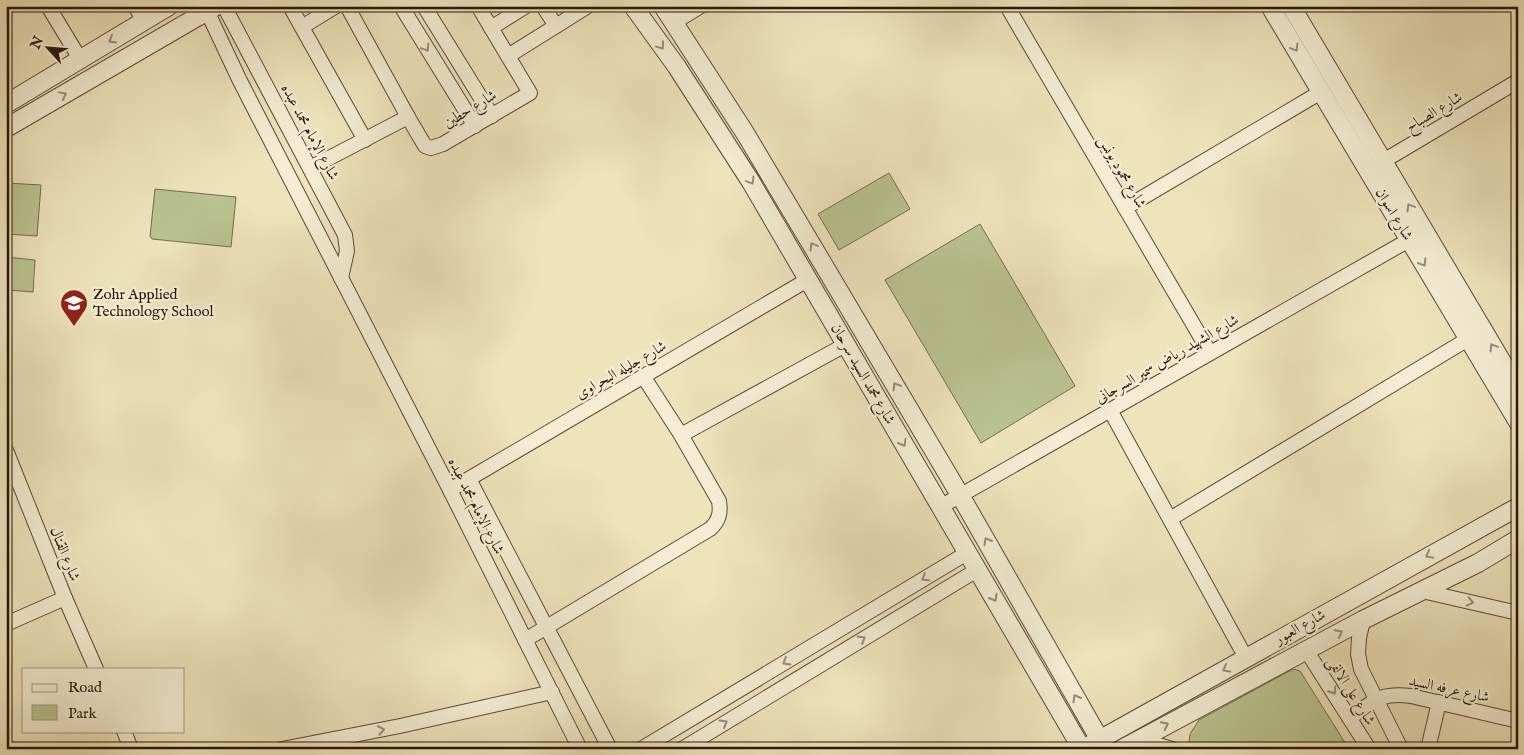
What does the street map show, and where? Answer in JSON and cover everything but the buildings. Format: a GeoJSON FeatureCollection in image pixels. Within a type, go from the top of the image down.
{"type":"FeatureCollection","features":[{"type":"Feature","properties":{"kind":"street"},"geometry":{"type":"LineString","coordinates":[[48,6],[80,59]]}},
{"type":"Feature","properties":{"kind":"street"},"geometry":{"type":"LineString","coordinates":[[6,104],[80,59],[140,13],[169,6]]}},
{"type":"Feature","properties":{"kind":"street"},"geometry":{"type":"LineString","coordinates":[[290,6],[365,140]]}},
{"type":"Feature","properties":{"kind":"street"},"geometry":{"type":"LineString","coordinates":[[302,27],[336,6]]}},
{"type":"Feature","properties":{"kind":"street"},"geometry":{"type":"LineString","coordinates":[[310,168],[408,117],[348,6]]}},
{"type":"Feature","properties":{"kind":"street"},"geometry":{"type":"LineString","coordinates":[[401,6],[475,126]]}},
{"type":"Feature","properties":{"kind":"street"},"geometry":{"type":"LineString","coordinates":[[424,6],[492,116]]}},
{"type":"Feature","properties":{"kind":"street"},"geometry":{"type":"LineString","coordinates":[[478,6],[508,56],[588,6]]}},
{"type":"Feature","properties":{"kind":"street"},"geometry":{"type":"LineString","coordinates":[[491,28],[526,6]]}},
{"type":"Feature","properties":{"kind":"street"},"geometry":{"type":"LineString","coordinates":[[543,6],[556,26]]}},
{"type":"Feature","properties":{"kind":"street","name":"شارع محمد السيد سرحان"},"geometry":{"type":"LineString","coordinates":[[632,6],[677,67],[721,134],[809,279],[845,345],[1083,749]]}},
{"type":"Feature","properties":{"kind":"street","name":"شارع محمد السيد سرحان"},"geometry":{"type":"LineString","coordinates":[[663,6],[745,132],[960,495],[1100,740]]}},
{"type":"Feature","properties":{"kind":"street"},"geometry":{"type":"LineString","coordinates":[[673,23],[700,6]]}},
{"type":"Feature","properties":{"kind":"street","name":"شارع محمود يونس"},"geometry":{"type":"LineString","coordinates":[[1007,6],[1210,353]]}},
{"type":"Feature","properties":{"kind":"street","name":"شارع اسوان"},"geometry":{"type":"LineString","coordinates":[[1270,6],[1518,422]]}},
{"type":"Feature","properties":{"kind":"street","name":"شارع اسوان"},"geometry":{"type":"LineString","coordinates":[[1291,6],[1518,388]]}},
{"type":"Feature","properties":{"kind":"street"},"geometry":{"type":"LineString","coordinates":[[6,128],[216,8]]}},
{"type":"Feature","properties":{"kind":"street","name":"شارع الإمام محمد عبده"},"geometry":{"type":"LineString","coordinates":[[216,8],[310,168],[345,235],[347,251],[341,278]]}},
{"type":"Feature","properties":{"kind":"street","name":"شارع الإمام محمد عبده"},"geometry":{"type":"LineString","coordinates":[[216,8],[239,79],[450,490],[580,749]]}},
{"type":"Feature","properties":{"kind":"street","name":"شارع حطين"},"geometry":{"type":"LineString","coordinates":[[408,117],[426,146],[431,148],[437,147],[530,93],[508,56]]}},
{"type":"Feature","properties":{"kind":"street","name":"شارع الصباح"},"geometry":{"type":"LineString","coordinates":[[1368,170],[1518,81]]}},
{"type":"Feature","properties":{"kind":"street"},"geometry":{"type":"LineString","coordinates":[[32,88],[42,107]]}},
{"type":"Feature","properties":{"kind":"street"},"geometry":{"type":"LineString","coordinates":[[1125,208],[1321,92]]}},
{"type":"Feature","properties":{"kind":"street","name":"شارع الشهيد رياض سمير السرجانى"},"geometry":{"type":"LineString","coordinates":[[940,507],[1409,240]]}},
{"type":"Feature","properties":{"kind":"street","name":"شارع جليله البحراوى"},"geometry":{"type":"LineString","coordinates":[[450,490],[809,279]]}},
{"type":"Feature","properties":{"kind":"street"},"geometry":{"type":"LineString","coordinates":[[1170,519],[1468,339]]}},
{"type":"Feature","properties":{"kind":"street"},"geometry":{"type":"LineString","coordinates":[[681,435],[845,345]]}},
{"type":"Feature","properties":{"kind":"street"},"geometry":{"type":"LineString","coordinates":[[525,640],[672,553],[716,524],[720,508],[718,501],[681,435],[643,376]]}},
{"type":"Feature","properties":{"kind":"street"},"geometry":{"type":"LineString","coordinates":[[1110,410],[1246,658]]}},
{"type":"Feature","properties":{"kind":"street","name":"شارع القنال"},"geometry":{"type":"LineString","coordinates":[[6,450],[65,598],[96,668]]}},
{"type":"Feature","properties":{"kind":"street","name":"شارع الإمام محمد عبده"},"geometry":{"type":"LineString","coordinates":[[469,479],[610,749]]}},
{"type":"Feature","properties":{"kind":"street","name":"شارع العبور"},"geometry":{"type":"LineString","coordinates":[[1083,749],[1407,567],[1518,507]]}},
{"type":"Feature","properties":{"kind":"street"},"geometry":{"type":"LineString","coordinates":[[1464,536],[1463,548],[1467,558],[1478,563]]}},
{"type":"Feature","properties":{"kind":"street","name":"شارع العبور"},"geometry":{"type":"LineString","coordinates":[[1122,749],[1363,620],[1478,563],[1518,539]]}},
{"type":"Feature","properties":{"kind":"street"},"geometry":{"type":"LineString","coordinates":[[641,749],[967,553]]}},
{"type":"Feature","properties":{"kind":"street"},"geometry":{"type":"LineString","coordinates":[[1407,567],[1418,573],[1422,578],[1423,582],[1419,592],[1518,613]]}},
{"type":"Feature","properties":{"kind":"street"},"geometry":{"type":"LineString","coordinates":[[682,749],[977,570]]}},
{"type":"Feature","properties":{"kind":"street"},"geometry":{"type":"LineString","coordinates":[[6,624],[65,598]]}},
{"type":"Feature","properties":{"kind":"street","name":"شارع على الالفى"},"geometry":{"type":"LineString","coordinates":[[1363,620],[1358,654],[1361,669],[1401,749]]}},
{"type":"Feature","properties":{"kind":"street","name":"شارع على الالفى"},"geometry":{"type":"LineString","coordinates":[[1306,650],[1369,749]]}},
{"type":"Feature","properties":{"kind":"street"},"geometry":{"type":"LineString","coordinates":[[282,749],[400,726],[552,692]]}},
{"type":"Feature","properties":{"kind":"street","name":"شارع عرفه السيد"},"geometry":{"type":"LineString","coordinates":[[1350,718],[1377,699],[1394,694],[1439,702],[1518,721]]}},
{"type":"Feature","properties":{"kind":"street"},"geometry":{"type":"LineString","coordinates":[[1428,749],[1439,702]]}},
{"type":"Feature","properties":{"kind":"street"},"geometry":{"type":"LineString","coordinates":[[124,732],[132,749]]}},
{"type":"Feature","properties":{"kind":"street"},"geometry":{"type":"LineString","coordinates":[[1138,739],[1172,749]]}},
{"type":"Feature","properties":{"kind":"green space"},"geometry":{"type":"Polygon","coordinates":[[[889,173],[910,209],[839,250],[818,214],[889,173]]]}},
{"type":"Feature","properties":{"kind":"green space"},"geometry":{"type":"Polygon","coordinates":[[[6,183],[41,185],[37,236],[6,234],[6,183]]]}},
{"type":"Feature","properties":{"kind":"green space"},"geometry":{"type":"Polygon","coordinates":[[[155,189],[236,197],[231,247],[152,239],[150,236],[155,189]]]}},
{"type":"Feature","properties":{"kind":"green space"},"geometry":{"type":"Polygon","coordinates":[[[980,224],[1075,386],[981,443],[885,280],[980,224]]]}},
{"type":"Feature","properties":{"kind":"green space"},"geometry":{"type":"Polygon","coordinates":[[[6,257],[35,260],[33,292],[6,290],[6,257]]]}},
{"type":"Feature","properties":{"kind":"green space"},"geometry":{"type":"Polygon","coordinates":[[[1293,669],[1300,671],[1349,749],[1211,749],[1189,743],[1190,734],[1199,720],[1293,669]]]}},
{"type":"Feature","properties":{"kind":"place","name":"Zohr Applied Technology School"},"geometry":{"type":"Point","coordinates":[74,327]}}]}
